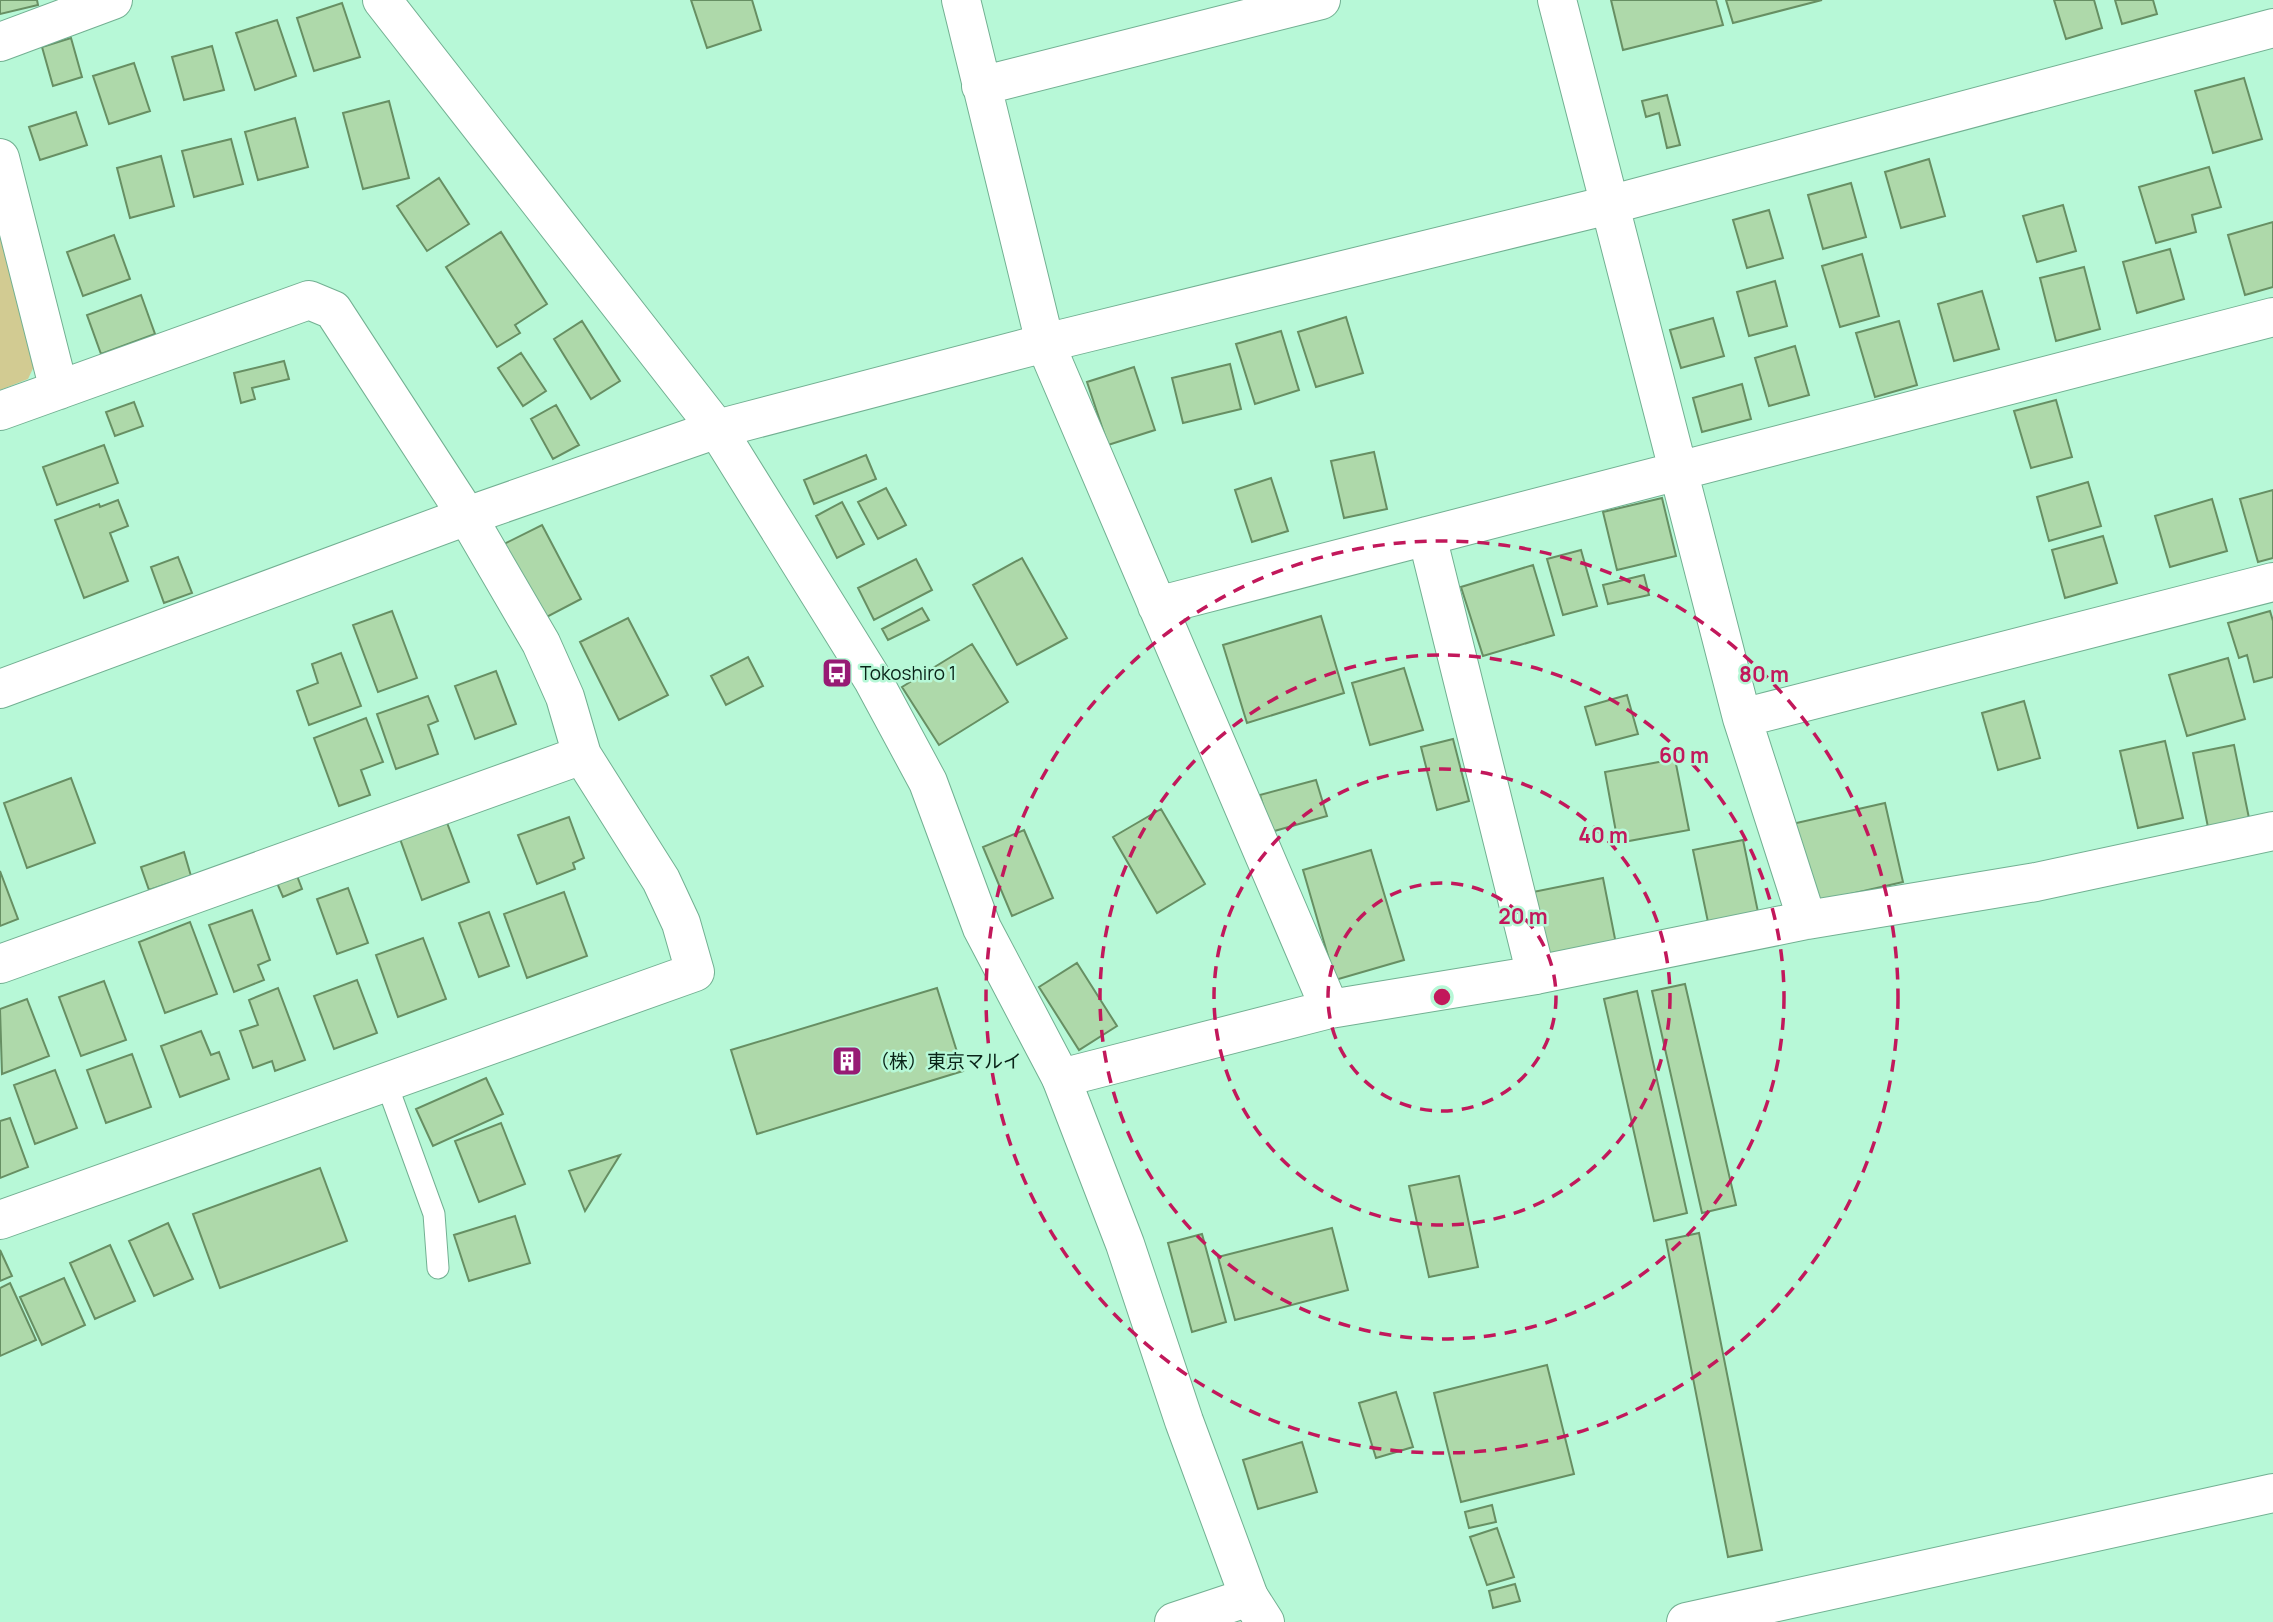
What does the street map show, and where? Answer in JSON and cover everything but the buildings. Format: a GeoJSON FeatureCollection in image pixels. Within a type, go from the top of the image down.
{"type":"FeatureCollection","features":[{"type":"Feature","properties":{"kind":"street"},"geometry":{"type":"LineString","coordinates":[[0,42],[113,0]]}},
{"type":"Feature","properties":{"kind":"street"},"geometry":{"type":"LineString","coordinates":[[382,0],[717,429],[873,680],[928,782],[982,929],[1061,1078],[1125,1244],[1184,1421],[1257,1610],[1174,1622]]}},
{"type":"Feature","properties":{"kind":"street"},"geometry":{"type":"LineString","coordinates":[[961,0],[1045,343],[1330,1009]]}},
{"type":"Feature","properties":{"kind":"street"},"geometry":{"type":"LineString","coordinates":[[981,86],[1271,6],[1321,0]]}},
{"type":"Feature","properties":{"kind":"street"},"geometry":{"type":"LineString","coordinates":[[1557,0],[1742,718],[1807,920]]}},
{"type":"Feature","properties":{"kind":"street"},"geometry":{"type":"LineString","coordinates":[[0,690],[467,516],[717,429],[1045,343],[1609,205],[2273,28]]}},
{"type":"Feature","properties":{"kind":"street"},"geometry":{"type":"LineString","coordinates":[[0,158],[59,390]]}},
{"type":"Feature","properties":{"kind":"street"},"geometry":{"type":"LineString","coordinates":[[0,411],[309,300],[334,310],[467,516],[541,643],[565,697],[582,755],[661,880],[681,923],[695,972],[0,1220]]}},
{"type":"Feature","properties":{"kind":"street"},"geometry":{"type":"LineString","coordinates":[[1157,606],[2273,317]]}},
{"type":"Feature","properties":{"kind":"street"},"geometry":{"type":"LineString","coordinates":[[1427,536],[1536,975]]}},
{"type":"Feature","properties":{"kind":"street"},"geometry":{"type":"LineString","coordinates":[[1742,718],[2273,582]]}},
{"type":"Feature","properties":{"kind":"street"},"geometry":{"type":"LineString","coordinates":[[0,964],[582,755]]}},
{"type":"Feature","properties":{"kind":"street"},"geometry":{"type":"LineString","coordinates":[[1061,1078],[1330,1009],[1536,975],[1807,920],[2036,882],[2273,831]]}},
{"type":"Feature","properties":{"kind":"street"},"geometry":{"type":"LineString","coordinates":[[1686,1622],[2273,1493]]}},
{"type":"Feature","properties":{"kind":"lane"},"geometry":{"type":"LineString","coordinates":[[386,1082],[434,1214],[438,1268]]}},
{"type":"Feature","properties":{"kind":"shaded area"},"geometry":{"type":"Polygon","coordinates":[[[0,232],[36,362],[28,379],[0,390],[0,232]]]}},
{"type":"Feature","properties":{"kind":"place","name":"Tokoshiro 1"},"geometry":{"type":"Point","coordinates":[837,673]}},
{"type":"Feature","properties":{"kind":"place","name":"（株）東京マルイ"},"geometry":{"type":"Point","coordinates":[847,1061]}}]}
